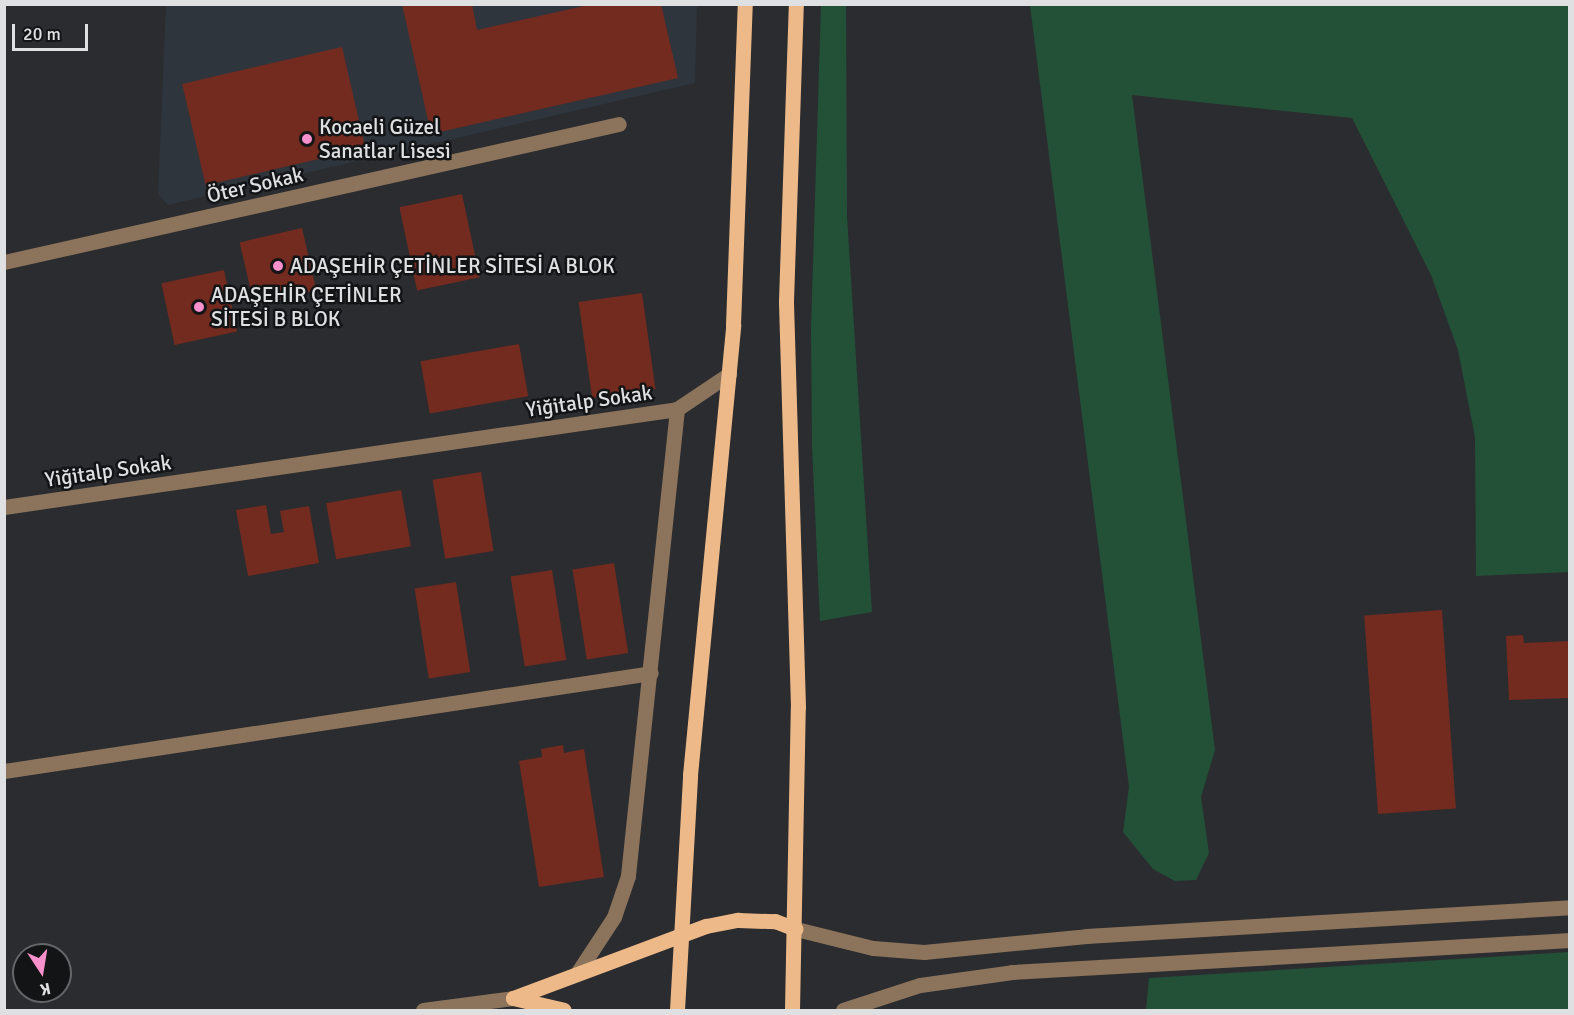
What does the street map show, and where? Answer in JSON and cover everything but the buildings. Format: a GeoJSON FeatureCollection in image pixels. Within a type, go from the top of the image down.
{"type":"FeatureCollection","features":[{"type":"Feature","properties":{"kind":"main road"},"geometry":{"type":"LineString","coordinates":[[677,1011],[690,775],[729,374],[745,4]]}},
{"type":"Feature","properties":{"kind":"main road"},"geometry":{"type":"LineString","coordinates":[[792,1011],[796,929],[798,707],[786,301],[796,4]]}},
{"type":"Feature","properties":{"kind":"main road"},"geometry":{"type":"LineString","coordinates":[[513,998],[706,926],[738,920],[775,921],[796,929]]}},
{"type":"Feature","properties":{"kind":"main road"},"geometry":{"type":"LineString","coordinates":[[513,998],[564,1011]]}},
{"type":"Feature","properties":{"kind":"street","name":"Öter Sokak"},"geometry":{"type":"LineString","coordinates":[[4,262],[619,124]]}},
{"type":"Feature","properties":{"kind":"street"},"geometry":{"type":"LineString","coordinates":[[677,409],[729,374]]}},
{"type":"Feature","properties":{"kind":"street","name":"Yiğitalp Sokak"},"geometry":{"type":"LineString","coordinates":[[4,507],[677,409],[628,876],[614,917],[578,972]]}},
{"type":"Feature","properties":{"kind":"street"},"geometry":{"type":"LineString","coordinates":[[4,771],[651,673]]}},
{"type":"Feature","properties":{"kind":"street"},"geometry":{"type":"LineString","coordinates":[[796,929],[873,948],[924,952],[1086,936],[1569,907]]}},
{"type":"Feature","properties":{"kind":"street"},"geometry":{"type":"LineString","coordinates":[[843,1011],[920,985],[1012,972],[1569,940]]}},
{"type":"Feature","properties":{"kind":"street"},"geometry":{"type":"LineString","coordinates":[[423,1011],[513,998]]}},
{"type":"Feature","properties":{"kind":"shaded area","name":"Kocaeli Güzel Sanatlar Lisesi"},"geometry":{"type":"Polygon","coordinates":[[[166,5],[697,5],[695,83],[168,205],[158,194],[166,5]]]}},
{"type":"Feature","properties":{"kind":"green space"},"geometry":{"type":"Polygon","coordinates":[[[821,5],[846,5],[847,216],[872,612],[820,621],[812,446],[811,328],[821,5]]]}},
{"type":"Feature","properties":{"kind":"green space"},"geometry":{"type":"Polygon","coordinates":[[[1030,5],[1569,5],[1569,572],[1476,576],[1475,437],[1458,350],[1431,275],[1352,118],[1132,95],[1215,750],[1201,797],[1209,853],[1196,880],[1175,881],[1153,869],[1123,832],[1129,787],[1030,5]]]}},
{"type":"Feature","properties":{"kind":"green space"},"geometry":{"type":"Polygon","coordinates":[[[1569,952],[1569,1010],[1146,1010],[1149,978],[1569,952]]]}},
{"type":"Feature","properties":{"kind":"place","name":"Kocaeli Güzel Sanatlar Lisesi"},"geometry":{"type":"Point","coordinates":[307,139]}},
{"type":"Feature","properties":{"kind":"place","name":"ADAŞEHİR ÇETİNLER SİTESİ A BLOK"},"geometry":{"type":"Point","coordinates":[278,266]}},
{"type":"Feature","properties":{"kind":"place","name":"ADAŞEHİR ÇETİNLER SİTESİ B BLOK"},"geometry":{"type":"Point","coordinates":[199,307]}}]}
